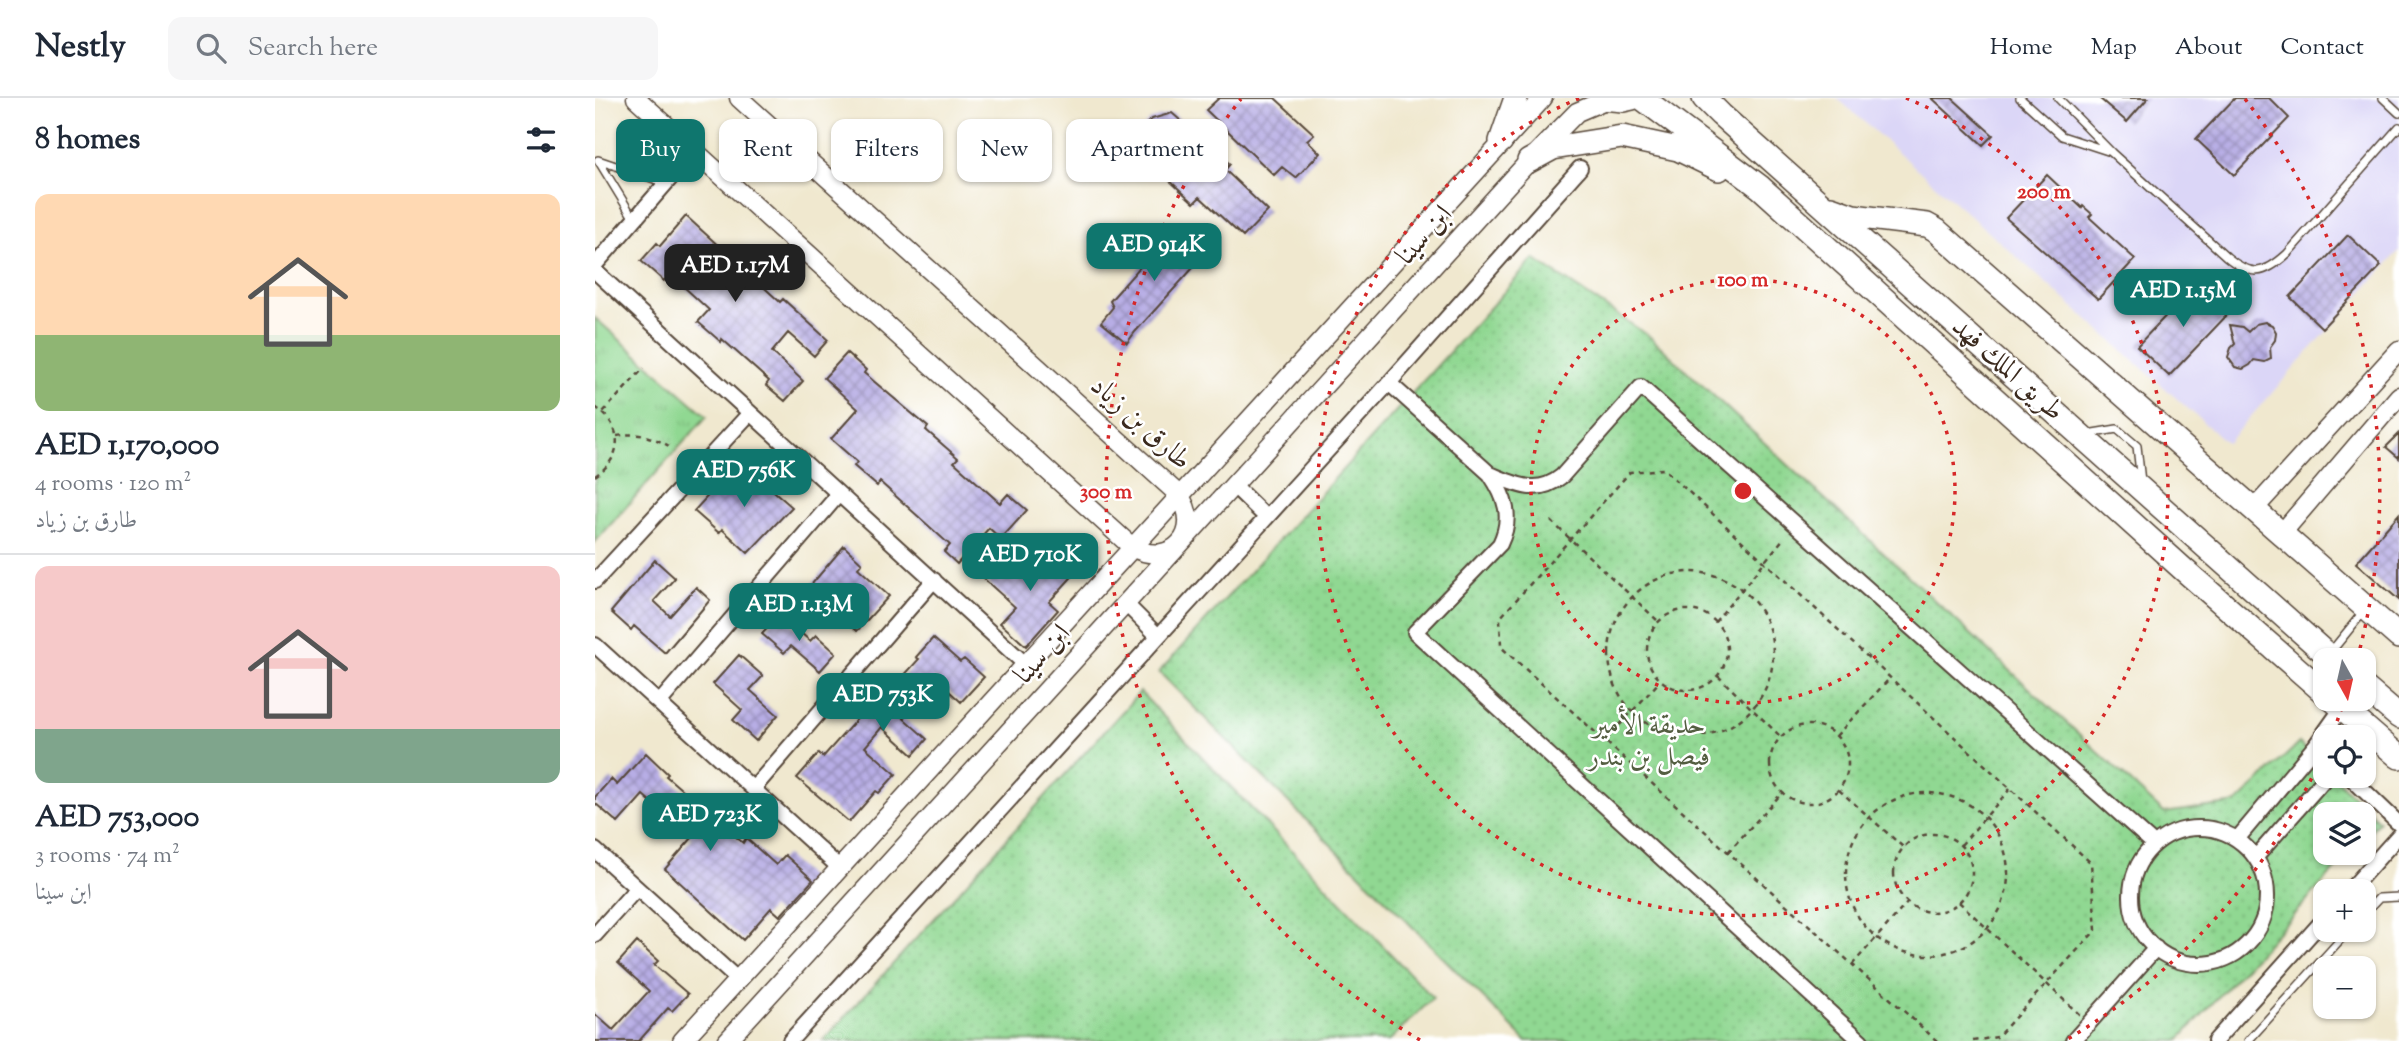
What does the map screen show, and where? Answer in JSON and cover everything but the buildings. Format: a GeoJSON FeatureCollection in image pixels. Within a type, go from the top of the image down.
{"type":"FeatureCollection","features":[{"type":"Feature","properties":{"kind":"main road"},"geometry":{"type":"LineString","coordinates":[[1501,141],[1515,98]]}},
{"type":"Feature","properties":{"kind":"main road"},"geometry":{"type":"LineString","coordinates":[[1603,99],[1632,98]]}},
{"type":"Feature","properties":{"kind":"main road","name":"طريق الملك فهد"},"geometry":{"type":"LineString","coordinates":[[1642,98],[1760,187],[2183,569],[2313,683]]}},
{"type":"Feature","properties":{"kind":"main road","name":"طريق الملك فهد"},"geometry":{"type":"LineString","coordinates":[[1704,98],[2321,648]]}},
{"type":"Feature","properties":{"kind":"main road"},"geometry":{"type":"LineString","coordinates":[[1529,161],[1553,148],[1622,137],[1678,149],[1760,187]]}},
{"type":"Feature","properties":{"kind":"main road"},"geometry":{"type":"LineString","coordinates":[[1814,198],[1838,212],[1853,216],[1927,225],[1936,230],[2399,637]]}},
{"type":"Feature","properties":{"kind":"main road"},"geometry":{"type":"LineString","coordinates":[[2377,698],[2399,717]]}},
{"type":"Feature","properties":{"kind":"main road","name":"طريق الملك فهد"},"geometry":{"type":"LineString","coordinates":[[2346,711],[2399,757]]}},
{"type":"Feature","properties":{"kind":"street"},"geometry":{"type":"LineString","coordinates":[[636,98],[659,119]]}},
{"type":"Feature","properties":{"kind":"street","name":"طارق بن زياد"},"geometry":{"type":"LineString","coordinates":[[739,98],[1179,495],[1189,514],[1185,536],[1178,545]]}},
{"type":"Feature","properties":{"kind":"street","name":"ابن سينا"},"geometry":{"type":"LineString","coordinates":[[682,1041],[1543,98]]}},
{"type":"Feature","properties":{"kind":"street","name":"ابن سينا"},"geometry":{"type":"LineString","coordinates":[[727,1041],[1529,161],[1577,112],[1603,99]]}},
{"type":"Feature","properties":{"kind":"street"},"geometry":{"type":"LineString","coordinates":[[705,161],[1132,547],[1140,552],[1161,554],[1178,545]]}},
{"type":"Feature","properties":{"kind":"street"},"geometry":{"type":"LineString","coordinates":[[790,1041],[1389,383],[1580,168]]}},
{"type":"Feature","properties":{"kind":"street"},"geometry":{"type":"LineString","coordinates":[[595,265],[666,183]]}},
{"type":"Feature","properties":{"kind":"street"},"geometry":{"type":"LineString","coordinates":[[595,271],[1025,664]]}},
{"type":"Feature","properties":{"kind":"street"},"geometry":{"type":"LineString","coordinates":[[2255,508],[2399,350]]}},
{"type":"Feature","properties":{"kind":"street"},"geometry":{"type":"LineString","coordinates":[[1389,383],[1490,474],[1505,497],[1508,514],[1507,531],[1500,544],[1415,632],[1861,1041]]}},
{"type":"Feature","properties":{"kind":"street"},"geometry":{"type":"LineString","coordinates":[[1490,474],[1532,488],[1551,485],[1641,387],[2154,844]]}},
{"type":"Feature","properties":{"kind":"street"},"geometry":{"type":"LineString","coordinates":[[2282,533],[2399,396]]}},
{"type":"Feature","properties":{"kind":"street"},"geometry":{"type":"LineString","coordinates":[[595,581],[750,412]]}},
{"type":"Feature","properties":{"kind":"street"},"geometry":{"type":"LineString","coordinates":[[1233,485],[1266,517]]}},
{"type":"Feature","properties":{"kind":"street"},"geometry":{"type":"LineString","coordinates":[[659,703],[839,494]]}},
{"type":"Feature","properties":{"kind":"street"},"geometry":{"type":"LineString","coordinates":[[753,789],[934,580]]}},
{"type":"Feature","properties":{"kind":"street"},"geometry":{"type":"LineString","coordinates":[[1125,603],[1159,636]]}},
{"type":"Feature","properties":{"kind":"street"},"geometry":{"type":"LineString","coordinates":[[595,645],[840,868]]}},
{"type":"Feature","properties":{"kind":"street"},"geometry":{"type":"LineString","coordinates":[[2238,838],[2313,758]]}},
{"type":"Feature","properties":{"kind":"street"},"geometry":{"type":"LineString","coordinates":[[2256,857],[2317,788]]}},
{"type":"Feature","properties":{"kind":"street"},"geometry":{"type":"LineString","coordinates":[[2362,788],[2399,824]]}},
{"type":"Feature","properties":{"kind":"street"},"geometry":{"type":"LineString","coordinates":[[2195,828],[2218,830],[2238,838],[2256,857],[2266,878],[2268,901],[2262,923],[2250,942],[2232,956],[2211,963],[2189,964],[2168,957],[2150,944],[2138,926],[2131,905],[2132,883],[2140,862],[2154,844],[2173,833],[2195,828]]}},
{"type":"Feature","properties":{"kind":"street"},"geometry":{"type":"LineString","coordinates":[[2360,879],[2399,835]]}},
{"type":"Feature","properties":{"kind":"street"},"geometry":{"type":"LineString","coordinates":[[595,850],[738,980]]}},
{"type":"Feature","properties":{"kind":"street"},"geometry":{"type":"LineString","coordinates":[[595,935],[637,888]]}},
{"type":"Feature","properties":{"kind":"street"},"geometry":{"type":"LineString","coordinates":[[2215,1041],[2313,932]]}},
{"type":"Feature","properties":{"kind":"street"},"geometry":{"type":"LineString","coordinates":[[2073,1041],[2156,948]]}},
{"type":"Feature","properties":{"kind":"lane"},"geometry":{"type":"LineString","coordinates":[[2020,98],[2062,136],[2112,153]]}},
{"type":"Feature","properties":{"kind":"lane"},"geometry":{"type":"LineString","coordinates":[[2058,98],[2112,153],[2234,263],[2241,269],[2253,272],[2276,264],[2287,254],[2399,127]]}},
{"type":"Feature","properties":{"kind":"lane"},"geometry":{"type":"LineString","coordinates":[[2383,98],[2399,113]]}},
{"type":"Feature","properties":{"kind":"lane"},"geometry":{"type":"LineString","coordinates":[[596,159],[666,183]]}},
{"type":"Feature","properties":{"kind":"lane"},"geometry":{"type":"LineString","coordinates":[[596,159],[634,219]]}},
{"type":"Feature","properties":{"kind":"lane"},"geometry":{"type":"LineString","coordinates":[[2338,648],[2367,608]]}},
{"type":"Feature","properties":{"kind":"lane"},"geometry":{"type":"LineString","coordinates":[[2376,901],[2379,898],[2399,897]]}},
{"type":"Feature","properties":{"kind":"lane"},"geometry":{"type":"LineString","coordinates":[[2248,1041],[2338,942]]}},
{"type":"Feature","properties":{"kind":"path"},"geometry":{"type":"LineString","coordinates":[[603,412],[644,368]]}},
{"type":"Feature","properties":{"kind":"path"},"geometry":{"type":"LineString","coordinates":[[595,407],[613,424],[617,436],[617,449],[612,460],[595,476]]}},
{"type":"Feature","properties":{"kind":"path"},"geometry":{"type":"LineString","coordinates":[[617,436],[637,434],[669,446]]}},
{"type":"Feature","properties":{"kind":"path"},"geometry":{"type":"LineString","coordinates":[[1937,1041],[1501,647],[1500,618],[1630,472],[1664,469],[2091,863],[2096,930],[1997,1037],[1973,1041]]}},
{"type":"Feature","properties":{"kind":"path"},"geometry":{"type":"LineString","coordinates":[[1551,521],[1659,622]]}},
{"type":"Feature","properties":{"kind":"path"},"geometry":{"type":"LineString","coordinates":[[1715,622],[1784,538]]}},
{"type":"Feature","properties":{"kind":"path"},"geometry":{"type":"LineString","coordinates":[[1682,572],[1711,574],[1742,589],[1758,605],[1771,630],[1774,658],[1767,686],[1751,710],[1731,726],[1707,734],[1681,735],[1656,728],[1633,711],[1619,693],[1610,668],[1609,643],[1617,618],[1632,597],[1655,580],[1682,572]]}},
{"type":"Feature","properties":{"kind":"path"},"geometry":{"type":"LineString","coordinates":[[1693,611],[1705,614],[1715,622],[1723,631],[1727,642],[1724,666],[1718,676],[1697,690],[1671,688],[1661,681],[1652,671],[1647,658],[1651,632],[1659,622],[1669,614],[1693,611]]}},
{"type":"Feature","properties":{"kind":"path"},"geometry":{"type":"LineString","coordinates":[[1718,676],[1781,737]]}},
{"type":"Feature","properties":{"kind":"path"},"geometry":{"type":"LineString","coordinates":[[1836,736],[1890,678]]}},
{"type":"Feature","properties":{"kind":"path"},"geometry":{"type":"LineString","coordinates":[[1605,741],[1661,681]]}},
{"type":"Feature","properties":{"kind":"path"},"geometry":{"type":"LineString","coordinates":[[1804,725],[1818,725],[1836,736],[1847,752],[1849,765],[1839,790],[1829,798],[1805,803],[1782,793],[1770,771],[1770,759],[1781,737],[1791,729],[1804,725]]}},
{"type":"Feature","properties":{"kind":"path"},"geometry":{"type":"LineString","coordinates":[[1961,845],[2010,789]]}},
{"type":"Feature","properties":{"kind":"path"},"geometry":{"type":"LineString","coordinates":[[1839,790],[1903,847]]}},
{"type":"Feature","properties":{"kind":"path"},"geometry":{"type":"LineString","coordinates":[[1924,792],[1951,796],[1976,808],[1995,828],[2007,852],[2009,879],[2003,906],[1988,929],[1967,946],[1943,955],[1916,955],[1891,948],[1869,932],[1854,911],[1846,886],[1846,859],[1856,834],[1869,817],[1897,798],[1924,792]]}},
{"type":"Feature","properties":{"kind":"path"},"geometry":{"type":"LineString","coordinates":[[1728,852],[1782,793]]}},
{"type":"Feature","properties":{"kind":"path"},"geometry":{"type":"LineString","coordinates":[[1925,834],[1950,837],[1961,845],[1969,855],[1972,880],[1968,892],[1959,902],[1948,909],[1922,911],[1901,896],[1895,884],[1894,872],[1896,858],[1903,847],[1925,834]]}},
{"type":"Feature","properties":{"kind":"path"},"geometry":{"type":"LineString","coordinates":[[1852,965],[1907,902]]}},
{"type":"Feature","properties":{"kind":"path"},"geometry":{"type":"LineString","coordinates":[[1959,902],[2088,1024]]}},
{"type":"Feature","properties":{"kind":"shaded area"},"geometry":{"type":"Polygon","coordinates":[[[1837,98],[2399,98],[2399,251],[2227,443],[1837,98]]]}},
{"type":"Feature","properties":{"kind":"green space","name":"حديقة الأمير فيصل بن بندر"},"geometry":{"type":"Polygon","coordinates":[[[1534,259],[1649,336],[2164,813],[2237,803],[2299,743],[2313,757],[2313,788],[2345,788],[2360,802],[2313,802],[2313,865],[2339,865],[2326,879],[2313,879],[2313,894],[2178,1041],[1526,1041],[1159,672],[1534,259]]]}},
{"type":"Feature","properties":{"kind":"green space"},"geometry":{"type":"Polygon","coordinates":[[[595,318],[707,416],[595,542],[595,318]]]}},
{"type":"Feature","properties":{"kind":"green space"},"geometry":{"type":"Polygon","coordinates":[[[1140,692],[1433,998],[1389,1041],[823,1041],[1140,692]]]}}]}
